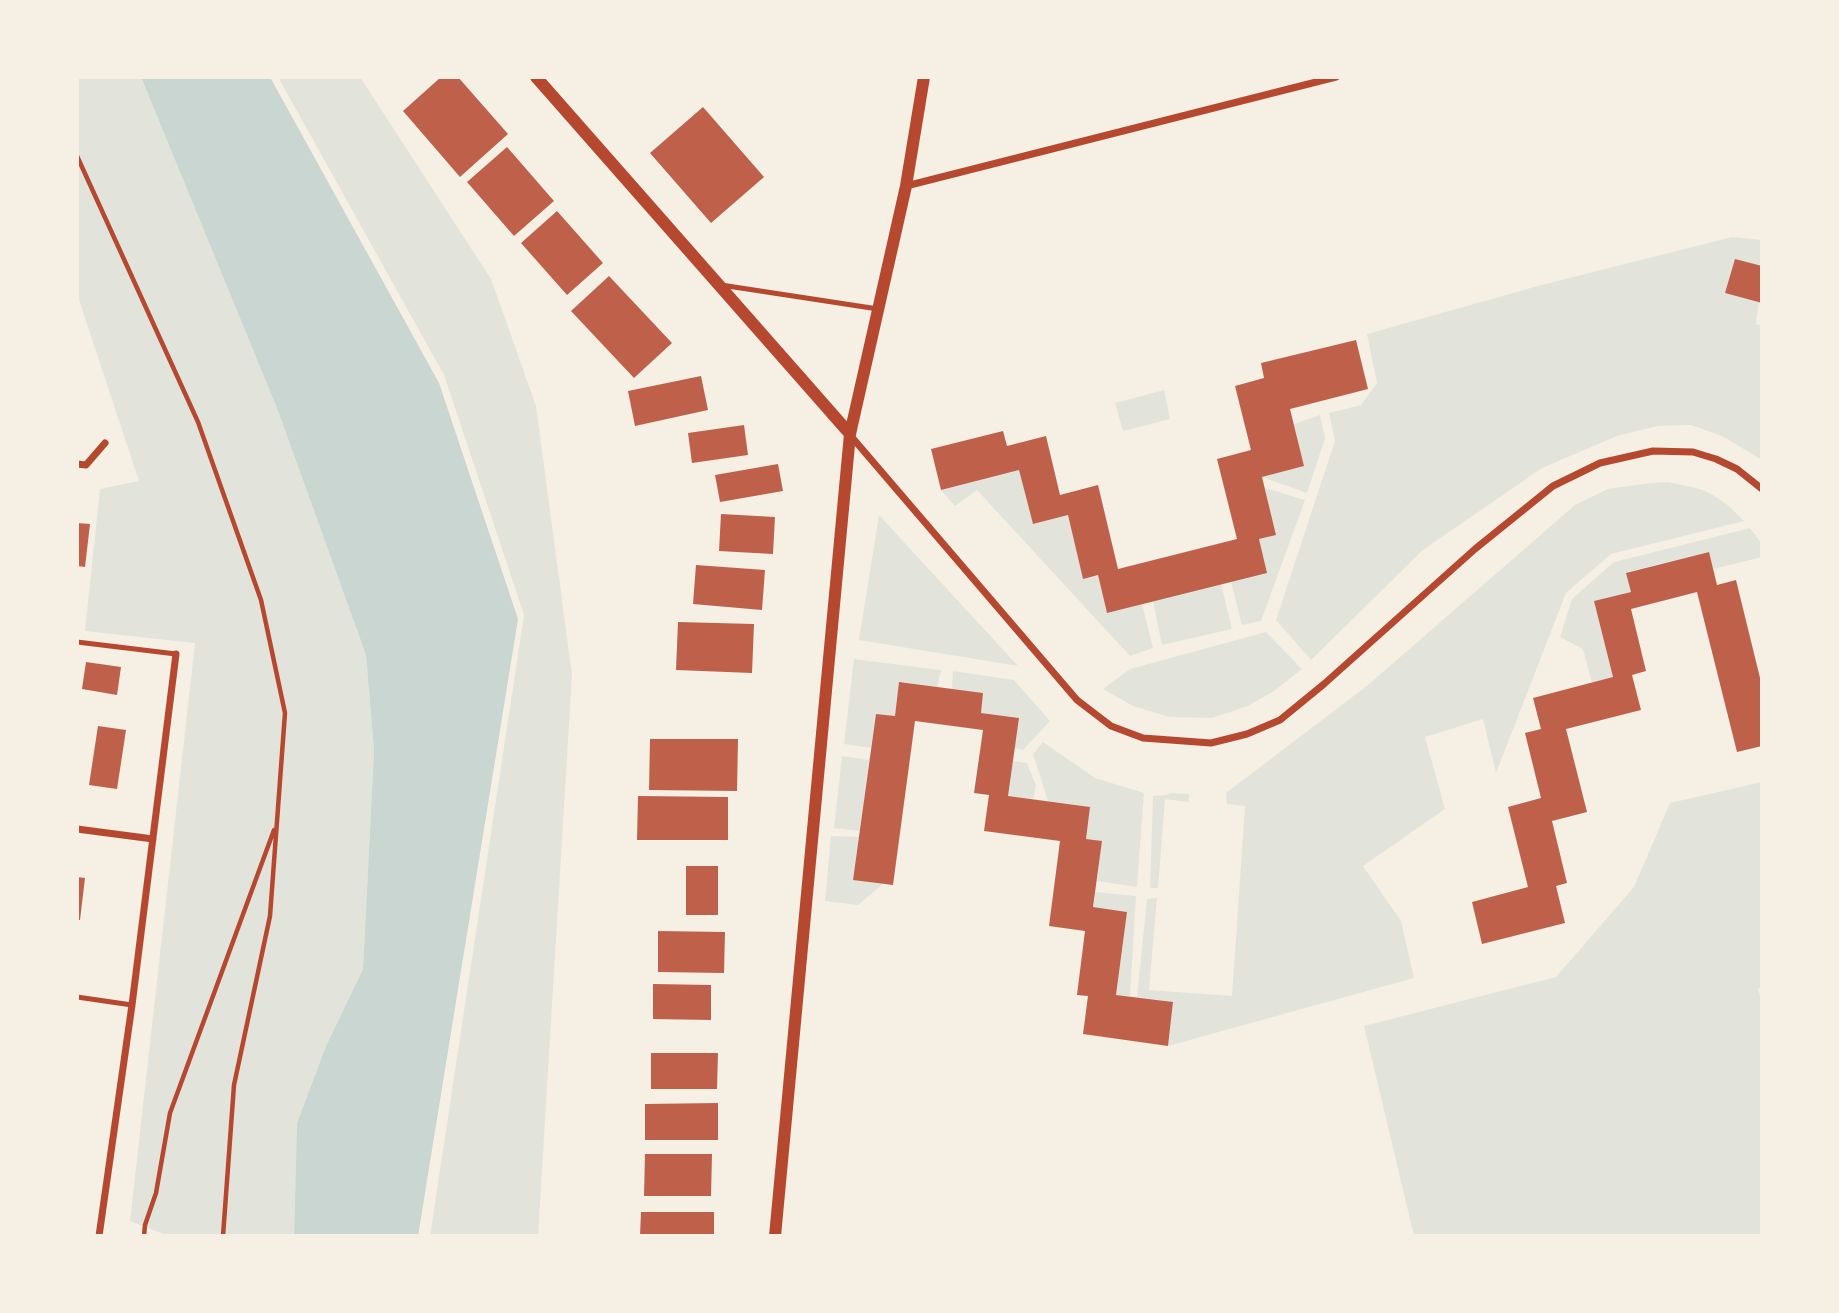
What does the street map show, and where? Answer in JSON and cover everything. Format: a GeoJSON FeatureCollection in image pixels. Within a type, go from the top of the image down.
{"type":"FeatureCollection","features":[{"type":"Feature","properties":{"kind":"street"},"geometry":{"type":"LineString","coordinates":[[536,77],[850,434],[1077,699],[1111,726],[1143,738],[1211,743],[1247,734],[1280,720],[1475,549],[1553,486],[1600,463],[1653,451],[1693,452],[1737,469],[1762,489]]}},
{"type":"Feature","properties":{"kind":"street"},"geometry":{"type":"LineString","coordinates":[[775,1236],[850,434],[906,186],[924,77]]}},
{"type":"Feature","properties":{"kind":"street"},"geometry":{"type":"LineString","coordinates":[[906,186],[1336,77]]}},
{"type":"Feature","properties":{"kind":"street"},"geometry":{"type":"LineString","coordinates":[[77,464],[86,465],[106,443]]}},
{"type":"Feature","properties":{"kind":"street"},"geometry":{"type":"LineString","coordinates":[[99,1236],[132,1005],[176,654]]}},
{"type":"Feature","properties":{"kind":"street"},"geometry":{"type":"LineString","coordinates":[[77,829],[153,839]]}},
{"type":"Feature","properties":{"kind":"lane"},"geometry":{"type":"LineString","coordinates":[[718,285],[878,310]]}},
{"type":"Feature","properties":{"kind":"lane"},"geometry":{"type":"LineString","coordinates":[[77,642],[176,654]]}},
{"type":"Feature","properties":{"kind":"lane"},"geometry":{"type":"LineString","coordinates":[[77,997],[132,1005]]}},
{"type":"Feature","properties":{"kind":"path"},"geometry":{"type":"LineString","coordinates":[[77,156],[198,422],[261,600],[285,713],[270,916],[234,1085],[223,1236]]}},
{"type":"Feature","properties":{"kind":"path"},"geometry":{"type":"LineString","coordinates":[[144,1236],[145,1224],[156,1193],[170,1113],[277,822]]}},
{"type":"Feature","properties":{"kind":"shaded area"},"geometry":{"type":"Polygon","coordinates":[[[77,77],[141,77],[275,402],[366,655],[374,751],[363,969],[326,1046],[297,1123],[294,1236],[169,1236],[130,1221],[195,643],[85,631],[100,489],[139,481],[77,294],[77,77]]]}},
{"type":"Feature","properties":{"kind":"shaded area"},"geometry":{"type":"Polygon","coordinates":[[[141,77],[270,77],[439,383],[518,619],[418,1236],[294,1236],[297,1123],[326,1046],[363,969],[374,751],[366,655],[277,408],[141,77]]]}},
{"type":"Feature","properties":{"kind":"shaded area"},"geometry":{"type":"Polygon","coordinates":[[[278,77],[360,77],[491,279],[536,406],[572,675],[538,1236],[430,1236],[524,615],[444,375],[278,77]]]}},
{"type":"Feature","properties":{"kind":"shaded area"},"geometry":{"type":"Polygon","coordinates":[[[1732,237],[1762,240],[1762,266],[1726,293],[1759,302],[1756,324],[1762,326],[1762,460],[1722,436],[1691,425],[1658,426],[1617,436],[1542,468],[1423,550],[1311,660],[1276,620],[1335,441],[1329,413],[1361,405],[1377,383],[1367,334],[1538,286],[1732,237]]]}},
{"type":"Feature","properties":{"kind":"shaded area"},"geometry":{"type":"Polygon","coordinates":[[[1164,390],[1170,419],[1123,431],[1115,403],[1164,390]]]}},
{"type":"Feature","properties":{"kind":"shaded area"},"geometry":{"type":"Polygon","coordinates":[[[1320,415],[1325,438],[1307,493],[1262,477],[1304,466],[1294,424],[1320,415]]]}},
{"type":"Feature","properties":{"kind":"shaded area"},"geometry":{"type":"Polygon","coordinates":[[[1019,470],[1033,524],[1068,515],[1083,578],[1098,575],[1107,613],[1142,604],[1153,648],[1130,656],[977,490],[955,506],[941,490],[1019,470]]]}},
{"type":"Feature","properties":{"kind":"shaded area"},"geometry":{"type":"Polygon","coordinates":[[[1668,482],[1700,489],[1713,495],[1744,521],[1611,554],[1566,593],[1496,773],[1483,719],[1425,737],[1445,809],[1363,866],[1401,921],[1414,978],[1168,1046],[1173,1002],[1137,997],[1147,899],[1157,898],[1149,990],[1232,996],[1245,806],[1227,804],[1226,793],[1368,685],[1575,505],[1608,489],[1668,482]]]}},
{"type":"Feature","properties":{"kind":"shaded area"},"geometry":{"type":"Polygon","coordinates":[[[1265,488],[1305,500],[1261,621],[1242,625],[1231,582],[1259,539],[1276,534],[1265,488]]]}},
{"type":"Feature","properties":{"kind":"shaded area"},"geometry":{"type":"Polygon","coordinates":[[[879,515],[1018,666],[859,640],[879,515]]]}},
{"type":"Feature","properties":{"kind":"shaded area"},"geometry":{"type":"Polygon","coordinates":[[[1750,528],[1762,544],[1762,557],[1713,569],[1708,552],[1627,572],[1631,592],[1594,601],[1613,677],[1592,683],[1583,649],[1560,637],[1572,599],[1614,562],[1750,528]]]}},
{"type":"Feature","properties":{"kind":"shaded area"},"geometry":{"type":"Polygon","coordinates":[[[1221,584],[1232,629],[1162,645],[1153,601],[1221,584]]]}},
{"type":"Feature","properties":{"kind":"shaded area"},"geometry":{"type":"Polygon","coordinates":[[[1266,632],[1302,669],[1274,691],[1248,706],[1212,718],[1169,717],[1133,706],[1103,689],[1130,669],[1266,632]]]}},
{"type":"Feature","properties":{"kind":"shaded area"},"geometry":{"type":"Polygon","coordinates":[[[854,659],[941,670],[937,687],[899,682],[895,716],[876,714],[871,748],[844,744],[854,659]]]}},
{"type":"Feature","properties":{"kind":"shaded area"},"geometry":{"type":"Polygon","coordinates":[[[953,671],[1014,680],[1050,721],[1023,750],[1014,748],[1019,718],[981,713],[983,693],[952,689],[953,671]]]}},
{"type":"Feature","properties":{"kind":"shaded area"},"geometry":{"type":"Polygon","coordinates":[[[1043,742],[1095,778],[1144,793],[1137,887],[1097,881],[1102,842],[1086,839],[1090,807],[1048,801],[1033,754],[1043,742]]]}},
{"type":"Feature","properties":{"kind":"shaded area"},"geometry":{"type":"Polygon","coordinates":[[[842,756],[869,760],[860,831],[834,828],[842,756]]]}},
{"type":"Feature","properties":{"kind":"shaded area"},"geometry":{"type":"Polygon","coordinates":[[[1013,761],[1027,763],[1036,786],[1033,799],[1008,796],[1013,761]]]}},
{"type":"Feature","properties":{"kind":"shaded area"},"geometry":{"type":"Polygon","coordinates":[[[1762,782],[1762,986],[1758,989],[1762,1003],[1762,1236],[1414,1236],[1364,1026],[1556,977],[1634,887],[1670,803],[1762,782]]]}},
{"type":"Feature","properties":{"kind":"shaded area"},"geometry":{"type":"Polygon","coordinates":[[[1189,794],[1189,802],[1165,799],[1158,888],[1150,888],[1153,796],[1189,794]]]}},
{"type":"Feature","properties":{"kind":"shaded area"},"geometry":{"type":"Polygon","coordinates":[[[831,836],[859,837],[853,879],[883,884],[858,905],[825,901],[831,836]]]}},
{"type":"Feature","properties":{"kind":"shaded area"},"geometry":{"type":"Polygon","coordinates":[[[1096,892],[1136,896],[1130,996],[1116,995],[1127,912],[1093,907],[1096,892]]]}},
{"type":"Feature","properties":{"kind":"building"},"geometry":{"type":"Polygon","coordinates":[[[441,77],[458,77],[508,134],[460,177],[403,111],[441,77]]]}},
{"type":"Feature","properties":{"kind":"building"},"geometry":{"type":"Polygon","coordinates":[[[703,107],[764,177],[711,223],[650,153],[703,107]]]}},
{"type":"Feature","properties":{"kind":"building"},"geometry":{"type":"Polygon","coordinates":[[[507,147],[554,201],[514,236],[467,182],[507,147]]]}},
{"type":"Feature","properties":{"kind":"building"},"geometry":{"type":"Polygon","coordinates":[[[557,211],[603,263],[567,295],[521,243],[557,211]]]}},
{"type":"Feature","properties":{"kind":"building"},"geometry":{"type":"Polygon","coordinates":[[[1735,259],[1762,266],[1762,303],[1725,293],[1735,259]]]}},
{"type":"Feature","properties":{"kind":"building"},"geometry":{"type":"Polygon","coordinates":[[[609,276],[672,343],[634,378],[571,311],[609,276]]]}},
{"type":"Feature","properties":{"kind":"building"},"geometry":{"type":"Polygon","coordinates":[[[1356,340],[1368,389],[1290,409],[1304,466],[1262,477],[1276,535],[1259,539],[1267,573],[1107,613],[1098,575],[1083,579],[1068,515],[1033,524],[1019,470],[941,490],[931,449],[1003,431],[1007,446],[1046,436],[1060,495],[1098,485],[1118,569],[1237,539],[1217,459],[1251,450],[1235,386],[1264,378],[1261,363],[1356,340]]]}},
{"type":"Feature","properties":{"kind":"building"},"geometry":{"type":"Polygon","coordinates":[[[701,376],[708,410],[635,426],[628,391],[701,376]]]}},
{"type":"Feature","properties":{"kind":"building"},"geometry":{"type":"Polygon","coordinates":[[[744,425],[748,455],[692,463],[688,433],[744,425]]]}},
{"type":"Feature","properties":{"kind":"building"},"geometry":{"type":"Polygon","coordinates":[[[778,464],[783,491],[720,502],[715,475],[778,464]]]}},
{"type":"Feature","properties":{"kind":"building"},"geometry":{"type":"Polygon","coordinates":[[[721,514],[775,517],[773,554],[719,551],[721,514]]]}},
{"type":"Feature","properties":{"kind":"building"},"geometry":{"type":"Polygon","coordinates":[[[77,523],[90,524],[85,567],[77,566],[77,523]]]}},
{"type":"Feature","properties":{"kind":"building"},"geometry":{"type":"Polygon","coordinates":[[[1709,552],[1717,585],[1736,580],[1762,686],[1762,746],[1737,752],[1697,592],[1631,609],[1646,671],[1632,675],[1641,710],[1566,729],[1587,812],[1552,821],[1567,883],[1556,886],[1565,923],[1482,944],[1472,902],[1528,887],[1508,807],[1541,798],[1525,733],[1541,729],[1533,698],[1613,677],[1594,601],[1631,592],[1626,573],[1709,552]]]}},
{"type":"Feature","properties":{"kind":"building"},"geometry":{"type":"Polygon","coordinates":[[[696,565],[765,570],[762,610],[693,604],[696,565]]]}},
{"type":"Feature","properties":{"kind":"building"},"geometry":{"type":"Polygon","coordinates":[[[678,622],[754,624],[752,673],[676,670],[678,622]]]}},
{"type":"Feature","properties":{"kind":"building"},"geometry":{"type":"Polygon","coordinates":[[[86,662],[121,667],[117,695],[82,689],[86,662]]]}},
{"type":"Feature","properties":{"kind":"building"},"geometry":{"type":"Polygon","coordinates":[[[899,682],[983,693],[981,713],[1019,718],[1008,796],[1090,807],[1086,839],[1102,841],[1093,907],[1127,912],[1116,995],[1173,1002],[1168,1046],[1083,1034],[1088,996],[1077,995],[1085,931],[1049,926],[1060,841],[984,831],[989,795],[974,793],[983,730],[915,721],[893,885],[853,880],[876,714],[895,716],[899,682]]]}},
{"type":"Feature","properties":{"kind":"building"},"geometry":{"type":"Polygon","coordinates":[[[98,726],[126,730],[117,789],[89,785],[98,726]]]}},
{"type":"Feature","properties":{"kind":"building"},"geometry":{"type":"Polygon","coordinates":[[[650,739],[738,739],[737,791],[649,790],[650,739]]]}},
{"type":"Feature","properties":{"kind":"building"},"geometry":{"type":"Polygon","coordinates":[[[638,796],[728,797],[728,840],[637,840],[638,796]]]}},
{"type":"Feature","properties":{"kind":"building"},"geometry":{"type":"Polygon","coordinates":[[[686,866],[718,866],[718,915],[686,915],[686,866]]]}},
{"type":"Feature","properties":{"kind":"building"},"geometry":{"type":"Polygon","coordinates":[[[77,877],[85,878],[80,920],[77,920],[77,877]]]}},
{"type":"Feature","properties":{"kind":"building"},"geometry":{"type":"Polygon","coordinates":[[[658,931],[725,932],[724,973],[658,972],[658,931]]]}},
{"type":"Feature","properties":{"kind":"building"},"geometry":{"type":"Polygon","coordinates":[[[653,984],[711,985],[711,1020],[653,1019],[653,984]]]}},
{"type":"Feature","properties":{"kind":"building"},"geometry":{"type":"Polygon","coordinates":[[[651,1053],[718,1053],[717,1089],[651,1089],[651,1053]]]}},
{"type":"Feature","properties":{"kind":"building"},"geometry":{"type":"Polygon","coordinates":[[[718,1103],[718,1140],[645,1140],[645,1104],[718,1103]]]}},
{"type":"Feature","properties":{"kind":"building"},"geometry":{"type":"Polygon","coordinates":[[[645,1154],[712,1154],[711,1196],[644,1196],[645,1154]]]}},
{"type":"Feature","properties":{"kind":"building"},"geometry":{"type":"Polygon","coordinates":[[[641,1212],[714,1212],[714,1236],[640,1236],[641,1212]]]}}]}
